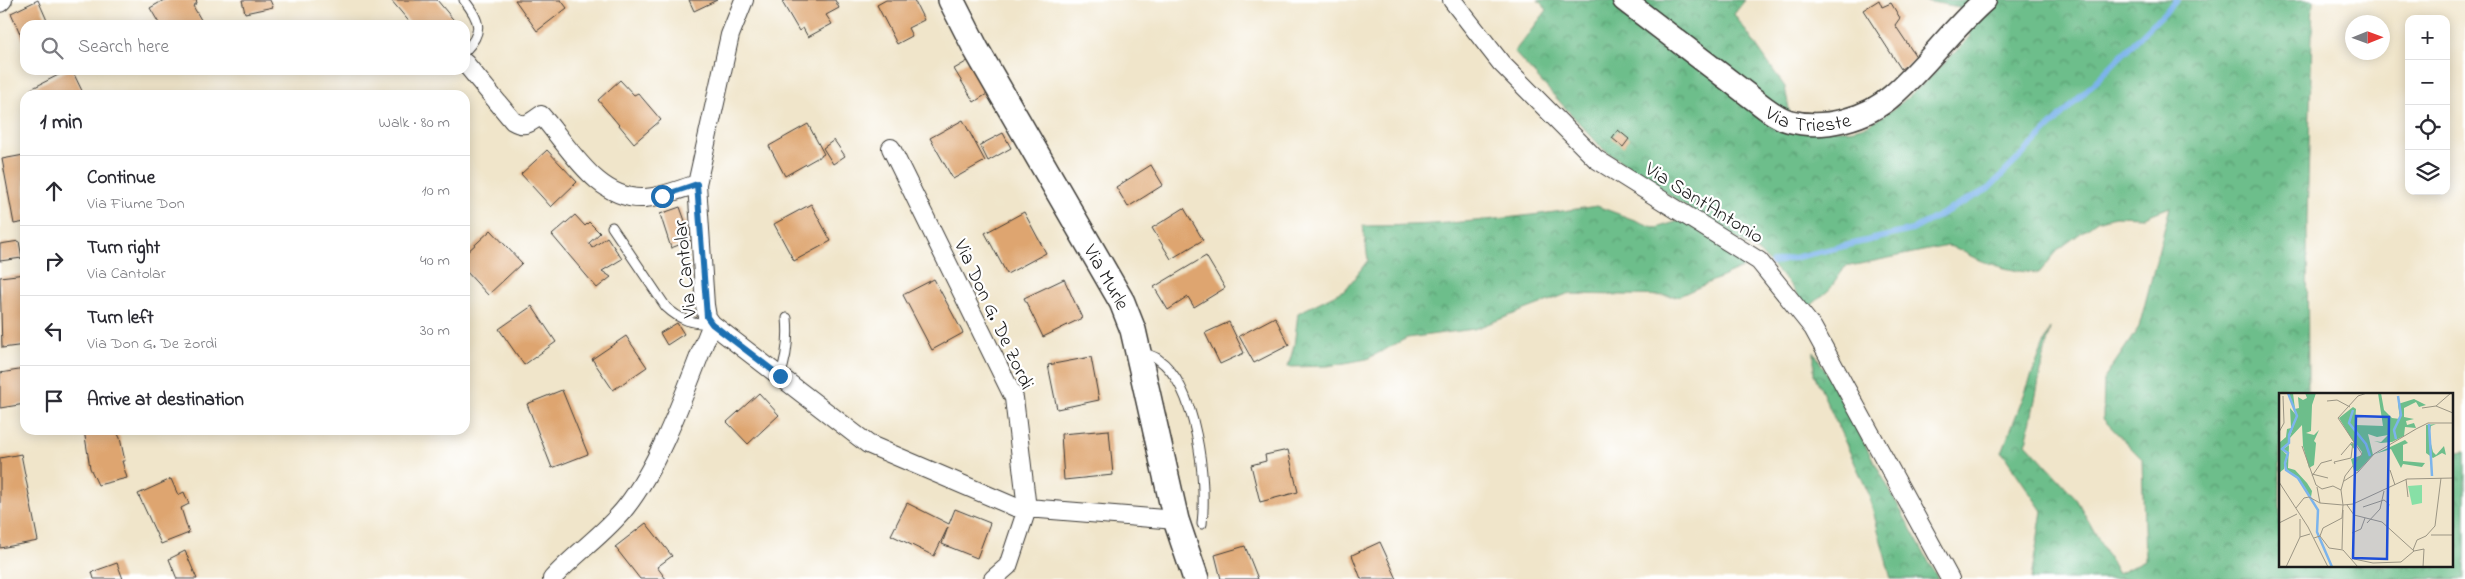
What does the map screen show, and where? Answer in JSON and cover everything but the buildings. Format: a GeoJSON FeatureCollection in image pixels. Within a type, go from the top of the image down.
{"type":"FeatureCollection","features":[{"type":"Feature","properties":{"kind":"main road","name":"Via Murle"},"geometry":{"type":"LineString","coordinates":[[952,0],[976,49],[1122,302],[1133,330],[1176,520],[1196,579]]}},
{"type":"Feature","properties":{"kind":"street"},"geometry":{"type":"LineString","coordinates":[[0,3],[3,0]]}},
{"type":"Feature","properties":{"kind":"street","name":"Via Cantolar"},"geometry":{"type":"LineString","coordinates":[[552,579],[624,509],[642,483],[667,432],[712,324],[707,317],[705,305],[697,184],[730,35],[744,0]]}},
{"type":"Feature","properties":{"kind":"street","name":"Via Sant'Antonio"},"geometry":{"type":"LineString","coordinates":[[1452,0],[1501,63],[1596,159],[1759,261],[1812,328],[1950,579]]}},
{"type":"Feature","properties":{"kind":"street","name":"Via Trieste"},"geometry":{"type":"LineString","coordinates":[[1624,0],[1760,104],[1782,118],[1804,124],[1829,123],[1851,118],[1866,112],[1892,96],[1986,0]]}},
{"type":"Feature","properties":{"kind":"street"},"geometry":{"type":"LineString","coordinates":[[470,69],[513,121],[521,125],[527,125],[541,116],[598,182],[613,191],[644,198],[662,196],[697,184]]}},
{"type":"Feature","properties":{"kind":"street","name":"Via Don G. De Zordi"},"geometry":{"type":"LineString","coordinates":[[891,148],[1014,398],[1027,508],[1008,566],[993,579]]}},
{"type":"Feature","properties":{"kind":"street"},"geometry":{"type":"LineString","coordinates":[[712,324],[868,444],[1015,507],[1176,520]]}},
{"type":"Feature","properties":{"kind":"lane"},"geometry":{"type":"LineString","coordinates":[[464,0],[475,13],[478,23],[475,41],[470,46]]}},
{"type":"Feature","properties":{"kind":"lane"},"geometry":{"type":"LineString","coordinates":[[612,228],[666,307],[678,318],[688,322],[712,324]]}},
{"type":"Feature","properties":{"kind":"lane"},"geometry":{"type":"LineString","coordinates":[[780,376],[786,359],[789,336],[787,318]]}},
{"type":"Feature","properties":{"kind":"lane"},"geometry":{"type":"LineString","coordinates":[[1138,351],[1158,358],[1170,371],[1181,387],[1191,414],[1203,489],[1202,524]]}},
{"type":"Feature","properties":{"kind":"green space"},"geometry":{"type":"Polygon","coordinates":[[[1538,0],[1745,0],[1734,14],[1785,87],[1792,125],[1848,130],[1869,124],[1900,103],[1932,76],[1971,36],[1959,7],[1920,0],[2313,0],[2307,219],[2308,393],[2279,393],[2279,566],[2452,566],[2452,457],[2457,452],[2465,451],[2465,579],[2031,579],[2042,511],[2002,452],[2050,328],[2026,443],[2075,497],[2118,574],[2145,560],[2142,459],[2103,419],[2104,379],[2139,327],[2170,207],[2144,217],[2115,216],[2097,221],[2059,249],[2039,273],[2023,272],[1999,266],[1947,246],[1845,267],[1830,289],[1807,309],[1791,286],[1760,253],[1689,209],[1603,149],[1514,52],[1547,10],[1538,0]]]}},
{"type":"Feature","properties":{"kind":"green space"},"geometry":{"type":"Polygon","coordinates":[[[1597,206],[1656,228],[1682,220],[1751,264],[1679,296],[1567,294],[1474,329],[1407,338],[1367,359],[1328,366],[1288,367],[1294,346],[1298,313],[1346,289],[1368,260],[1363,226],[1422,225],[1539,214],[1597,206]]]}},
{"type":"Feature","properties":{"kind":"green space"},"geometry":{"type":"Polygon","coordinates":[[[1814,351],[1938,579],[1891,579],[1868,492],[1814,374],[1814,351]]]}},
{"type":"Feature","properties":{"kind":"waterway"},"geometry":{"type":"LineString","coordinates":[[1772,263],[1912,230],[1988,189],[2177,0]]}},
{"type":"Feature","properties":{"kind":"route"},"geometry":{"type":"LineString","coordinates":[[662,196],[697,184],[707,317],[712,324],[780,376]]}}]}
